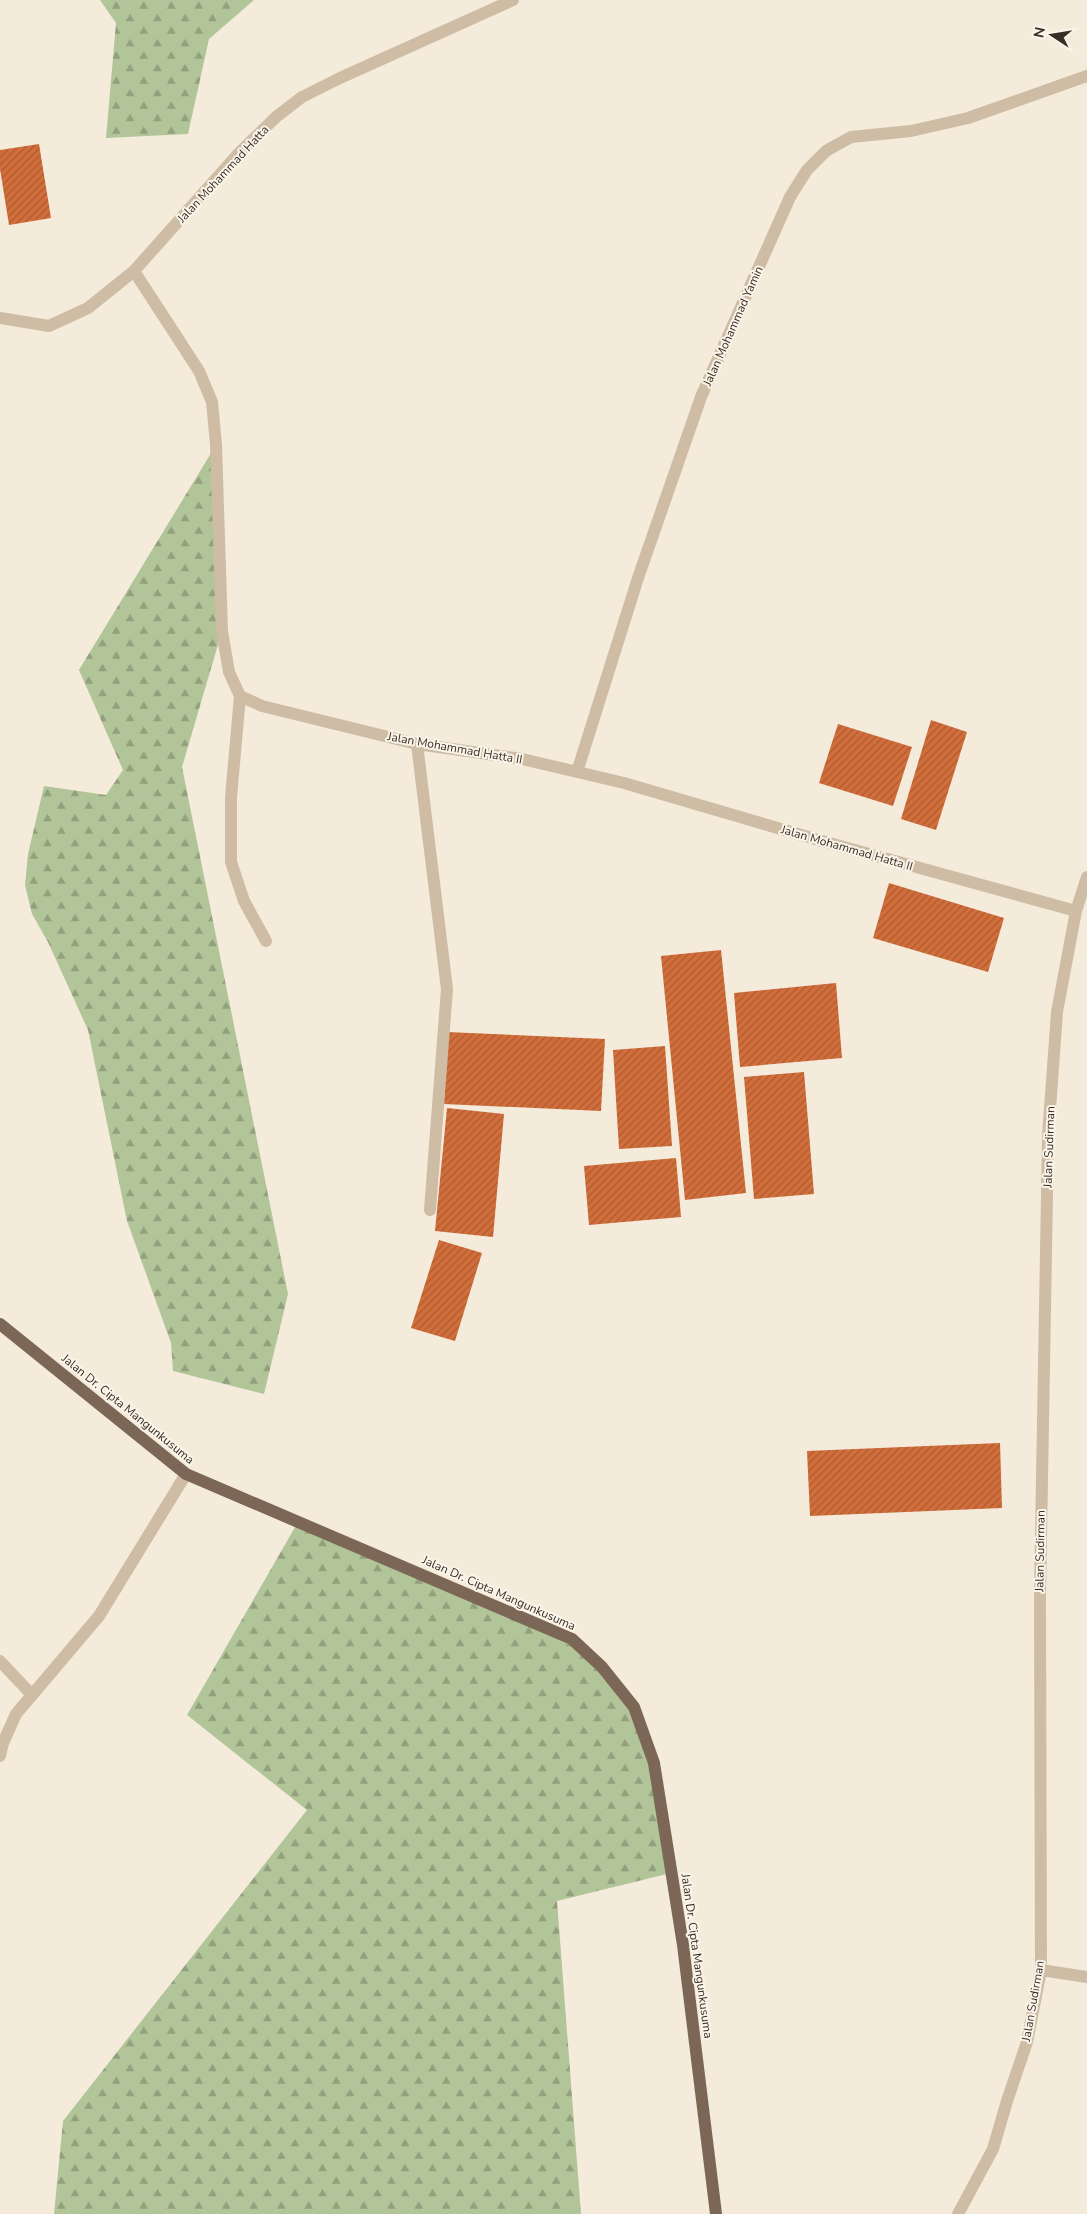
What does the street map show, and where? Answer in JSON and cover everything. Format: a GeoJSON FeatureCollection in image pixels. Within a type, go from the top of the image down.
{"type":"FeatureCollection","features":[{"type":"Feature","properties":{"kind":"main road","name":"Jalan Dr. Cipta Mangunkusuma"},"geometry":{"type":"LineString","coordinates":[[0,1324],[186,1474],[572,1639],[602,1667],[634,1707],[654,1763],[683,1945],[716,2214]]}},
{"type":"Feature","properties":{"kind":"street","name":"Jalan Mohammad Hatta"},"geometry":{"type":"LineString","coordinates":[[0,318],[49,326],[88,308],[134,272],[239,153],[276,117],[302,97],[513,0]]}},
{"type":"Feature","properties":{"kind":"street","name":"Jalan Mohammad Yamin"},"geometry":{"type":"LineString","coordinates":[[577,772],[638,578],[702,396],[790,197],[806,170],[826,150],[851,137],[911,131],[968,118],[1087,76]]}},
{"type":"Feature","properties":{"kind":"street"},"geometry":{"type":"LineString","coordinates":[[134,272],[199,371],[212,402],[216,445],[222,630],[229,672],[240,696],[230,797],[231,862],[244,901],[266,941]]}},
{"type":"Feature","properties":{"kind":"street","name":"Jalan Mohammad Hatta II"},"geometry":{"type":"LineString","coordinates":[[240,696],[262,706],[417,744],[522,759],[624,783],[822,841],[1076,910]]}},
{"type":"Feature","properties":{"kind":"street"},"geometry":{"type":"LineString","coordinates":[[417,744],[447,989],[430,1210]]}},
{"type":"Feature","properties":{"kind":"street","name":"Jalan Sudirman"},"geometry":{"type":"LineString","coordinates":[[958,2214],[993,2150],[1027,2042],[1041,1970],[1040,1594],[1048,1136],[1057,1012],[1076,910],[1087,878]]}},
{"type":"Feature","properties":{"kind":"street"},"geometry":{"type":"LineString","coordinates":[[0,1756],[3,1743],[16,1714],[99,1616],[186,1474]]}},
{"type":"Feature","properties":{"kind":"street"},"geometry":{"type":"LineString","coordinates":[[0,1661],[32,1694]]}},
{"type":"Feature","properties":{"kind":"street"},"geometry":{"type":"LineString","coordinates":[[1041,1970],[1087,1977]]}},
{"type":"Feature","properties":{"kind":"green space"},"geometry":{"type":"Polygon","coordinates":[[[100,0],[254,0],[209,39],[188,134],[106,138],[116,23],[100,0]]]}},
{"type":"Feature","properties":{"kind":"green space"},"geometry":{"type":"Polygon","coordinates":[[[216,445],[222,631],[182,767],[288,1294],[264,1394],[173,1371],[171,1343],[127,1221],[88,1030],[48,942],[32,914],[25,885],[28,854],[44,786],[106,795],[123,770],[79,670],[216,445]]]}},
{"type":"Feature","properties":{"kind":"green space"},"geometry":{"type":"Polygon","coordinates":[[[298,1522],[572,1639],[634,1707],[654,1763],[671,1873],[557,1901],[581,2214],[54,2214],[63,2121],[307,1810],[187,1715],[298,1522]]]}},
{"type":"Feature","properties":{"kind":"building"},"geometry":{"type":"Polygon","coordinates":[[[39,144],[51,218],[9,225],[0,169],[0,150],[39,144]]]}},
{"type":"Feature","properties":{"kind":"building"},"geometry":{"type":"Polygon","coordinates":[[[931,720],[967,732],[936,830],[901,819],[931,720]]]}},
{"type":"Feature","properties":{"kind":"building"},"geometry":{"type":"Polygon","coordinates":[[[838,724],[912,747],[893,806],[819,783],[838,724]]]}},
{"type":"Feature","properties":{"kind":"building"},"geometry":{"type":"Polygon","coordinates":[[[889,883],[1004,918],[988,972],[873,938],[889,883]]]}},
{"type":"Feature","properties":{"kind":"building"},"geometry":{"type":"Polygon","coordinates":[[[721,950],[746,1193],[685,1200],[661,956],[721,950]]]}},
{"type":"Feature","properties":{"kind":"building"},"geometry":{"type":"Polygon","coordinates":[[[836,983],[842,1058],[740,1067],[734,993],[836,983]]]}},
{"type":"Feature","properties":{"kind":"building"},"geometry":{"type":"Polygon","coordinates":[[[447,1032],[605,1039],[601,1111],[444,1104],[447,1032]]]}},
{"type":"Feature","properties":{"kind":"building"},"geometry":{"type":"Polygon","coordinates":[[[665,1046],[672,1146],[619,1149],[613,1050],[665,1046]]]}},
{"type":"Feature","properties":{"kind":"building"},"geometry":{"type":"Polygon","coordinates":[[[804,1072],[814,1194],[754,1199],[744,1077],[804,1072]]]}},
{"type":"Feature","properties":{"kind":"building"},"geometry":{"type":"Polygon","coordinates":[[[447,1108],[504,1114],[493,1237],[435,1231],[447,1108]]]}},
{"type":"Feature","properties":{"kind":"building"},"geometry":{"type":"Polygon","coordinates":[[[676,1158],[681,1217],[589,1225],[584,1166],[676,1158]]]}},
{"type":"Feature","properties":{"kind":"building"},"geometry":{"type":"Polygon","coordinates":[[[439,1240],[482,1253],[455,1341],[411,1328],[439,1240]]]}},
{"type":"Feature","properties":{"kind":"building"},"geometry":{"type":"Polygon","coordinates":[[[1000,1443],[1002,1508],[810,1516],[807,1451],[1000,1443]]]}}]}
